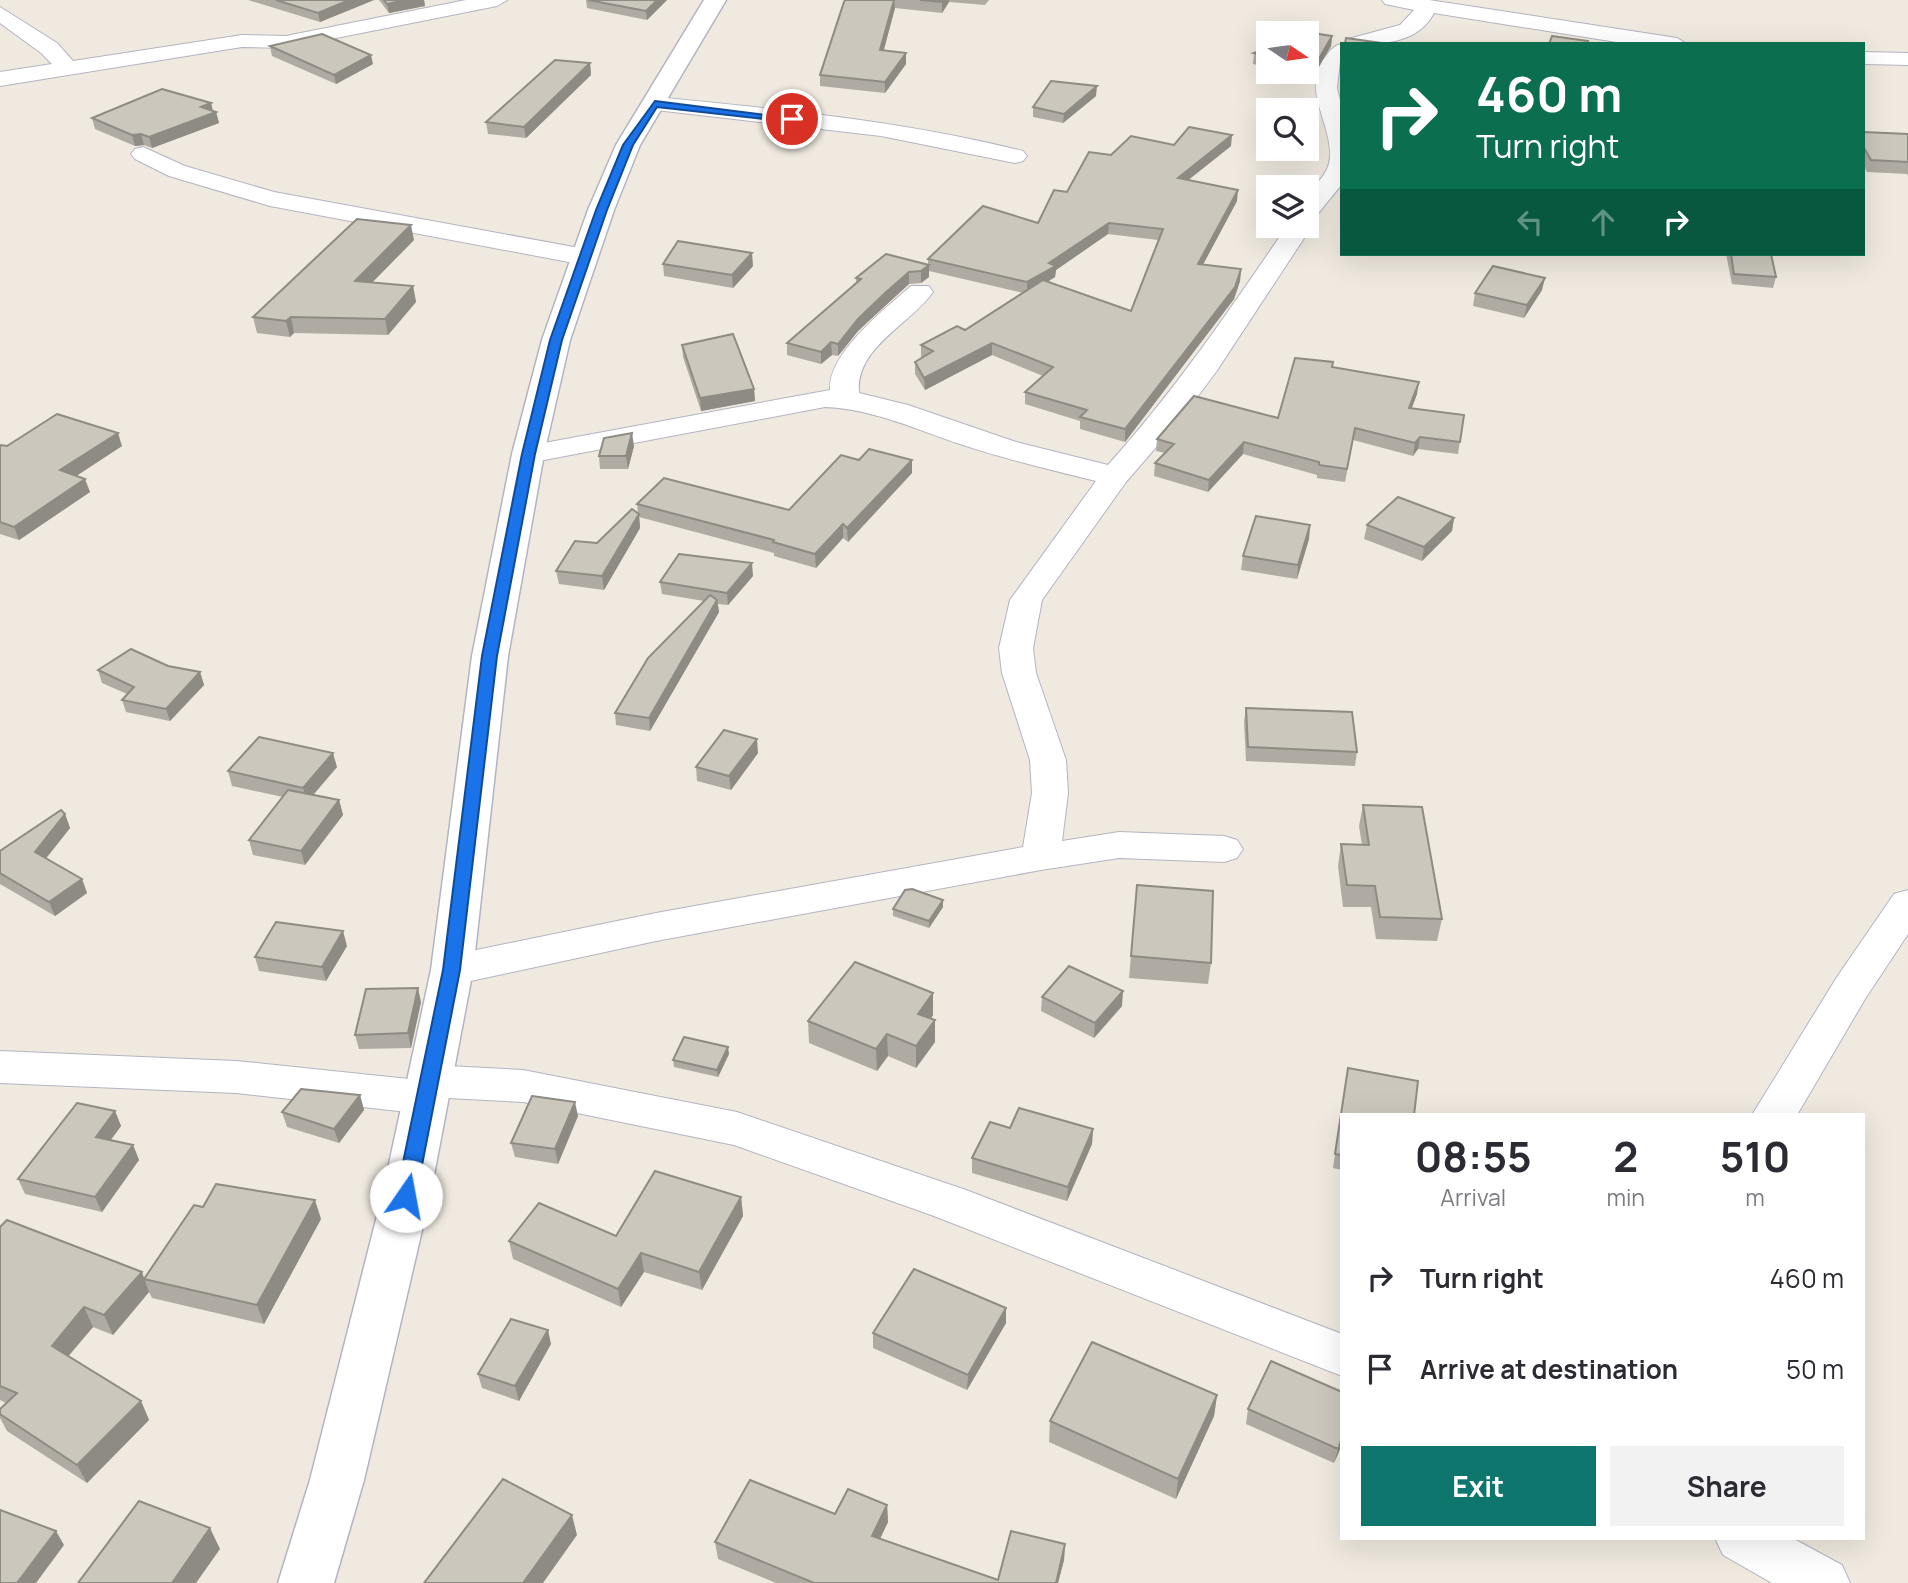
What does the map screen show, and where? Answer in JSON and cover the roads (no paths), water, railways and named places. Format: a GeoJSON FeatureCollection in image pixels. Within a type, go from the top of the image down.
{"type":"FeatureCollection","features":[{"type":"Feature","properties":{"kind":"street"},"geometry":{"type":"LineString","coordinates":[[0,79],[242,41],[286,42],[497,0]]}},
{"type":"Feature","properties":{"kind":"street"},"geometry":{"type":"LineString","coordinates":[[306,1583],[337,1480],[406,1196],[452,970],[490,656],[528,454],[556,340],[628,145],[655,104],[711,0]]}},
{"type":"Feature","properties":{"kind":"street"},"geometry":{"type":"LineString","coordinates":[[1392,0],[1664,42]]}},
{"type":"Feature","properties":{"kind":"street"},"geometry":{"type":"LineString","coordinates":[[1365,42],[1387,37],[1416,24],[1424,17],[1426,6]]}},
{"type":"Feature","properties":{"kind":"street"},"geometry":{"type":"LineString","coordinates":[[0,13],[49,48],[68,68]]}},
{"type":"Feature","properties":{"kind":"street"},"geometry":{"type":"LineString","coordinates":[[1340,52],[1326,72],[1325,88],[1340,140]]}},
{"type":"Feature","properties":{"kind":"street"},"geometry":{"type":"LineString","coordinates":[[1865,58],[1908,59]]}},
{"type":"Feature","properties":{"kind":"street"},"geometry":{"type":"LineString","coordinates":[[655,104],[958,141],[1015,156]]}},
{"type":"Feature","properties":{"kind":"street"},"geometry":{"type":"LineString","coordinates":[[143,153],[177,171],[270,199],[585,257]]}},
{"type":"Feature","properties":{"kind":"street"},"geometry":{"type":"LineString","coordinates":[[1319,198],[1333,182],[1340,165]]}},
{"type":"Feature","properties":{"kind":"street"},"geometry":{"type":"LineString","coordinates":[[1041,857],[1051,793],[1048,760],[1019,673],[1016,648],[1026,600],[1115,476],[1173,411],[1206,366],[1291,238]]}},
{"type":"Feature","properties":{"kind":"street"},"geometry":{"type":"LineString","coordinates":[[845,398],[844,378],[855,361],[877,332],[920,292]]}},
{"type":"Feature","properties":{"kind":"street"},"geometry":{"type":"LineString","coordinates":[[528,454],[825,398],[845,398],[877,404],[1027,456],[1115,476]]}},
{"type":"Feature","properties":{"kind":"street"},"geometry":{"type":"LineString","coordinates":[[452,970],[656,927],[1041,857],[1119,845],[1224,849]]}},
{"type":"Feature","properties":{"kind":"street"},"geometry":{"type":"LineString","coordinates":[[1775,1113],[1851,988],[1908,904]]}},
{"type":"Feature","properties":{"kind":"street"},"geometry":{"type":"LineString","coordinates":[[0,1067],[236,1077],[428,1089],[523,1086],[737,1129],[950,1203],[1340,1354]]}},
{"type":"Feature","properties":{"kind":"street"},"geometry":{"type":"LineString","coordinates":[[1745,1540],[1823,1583]]}}]}
